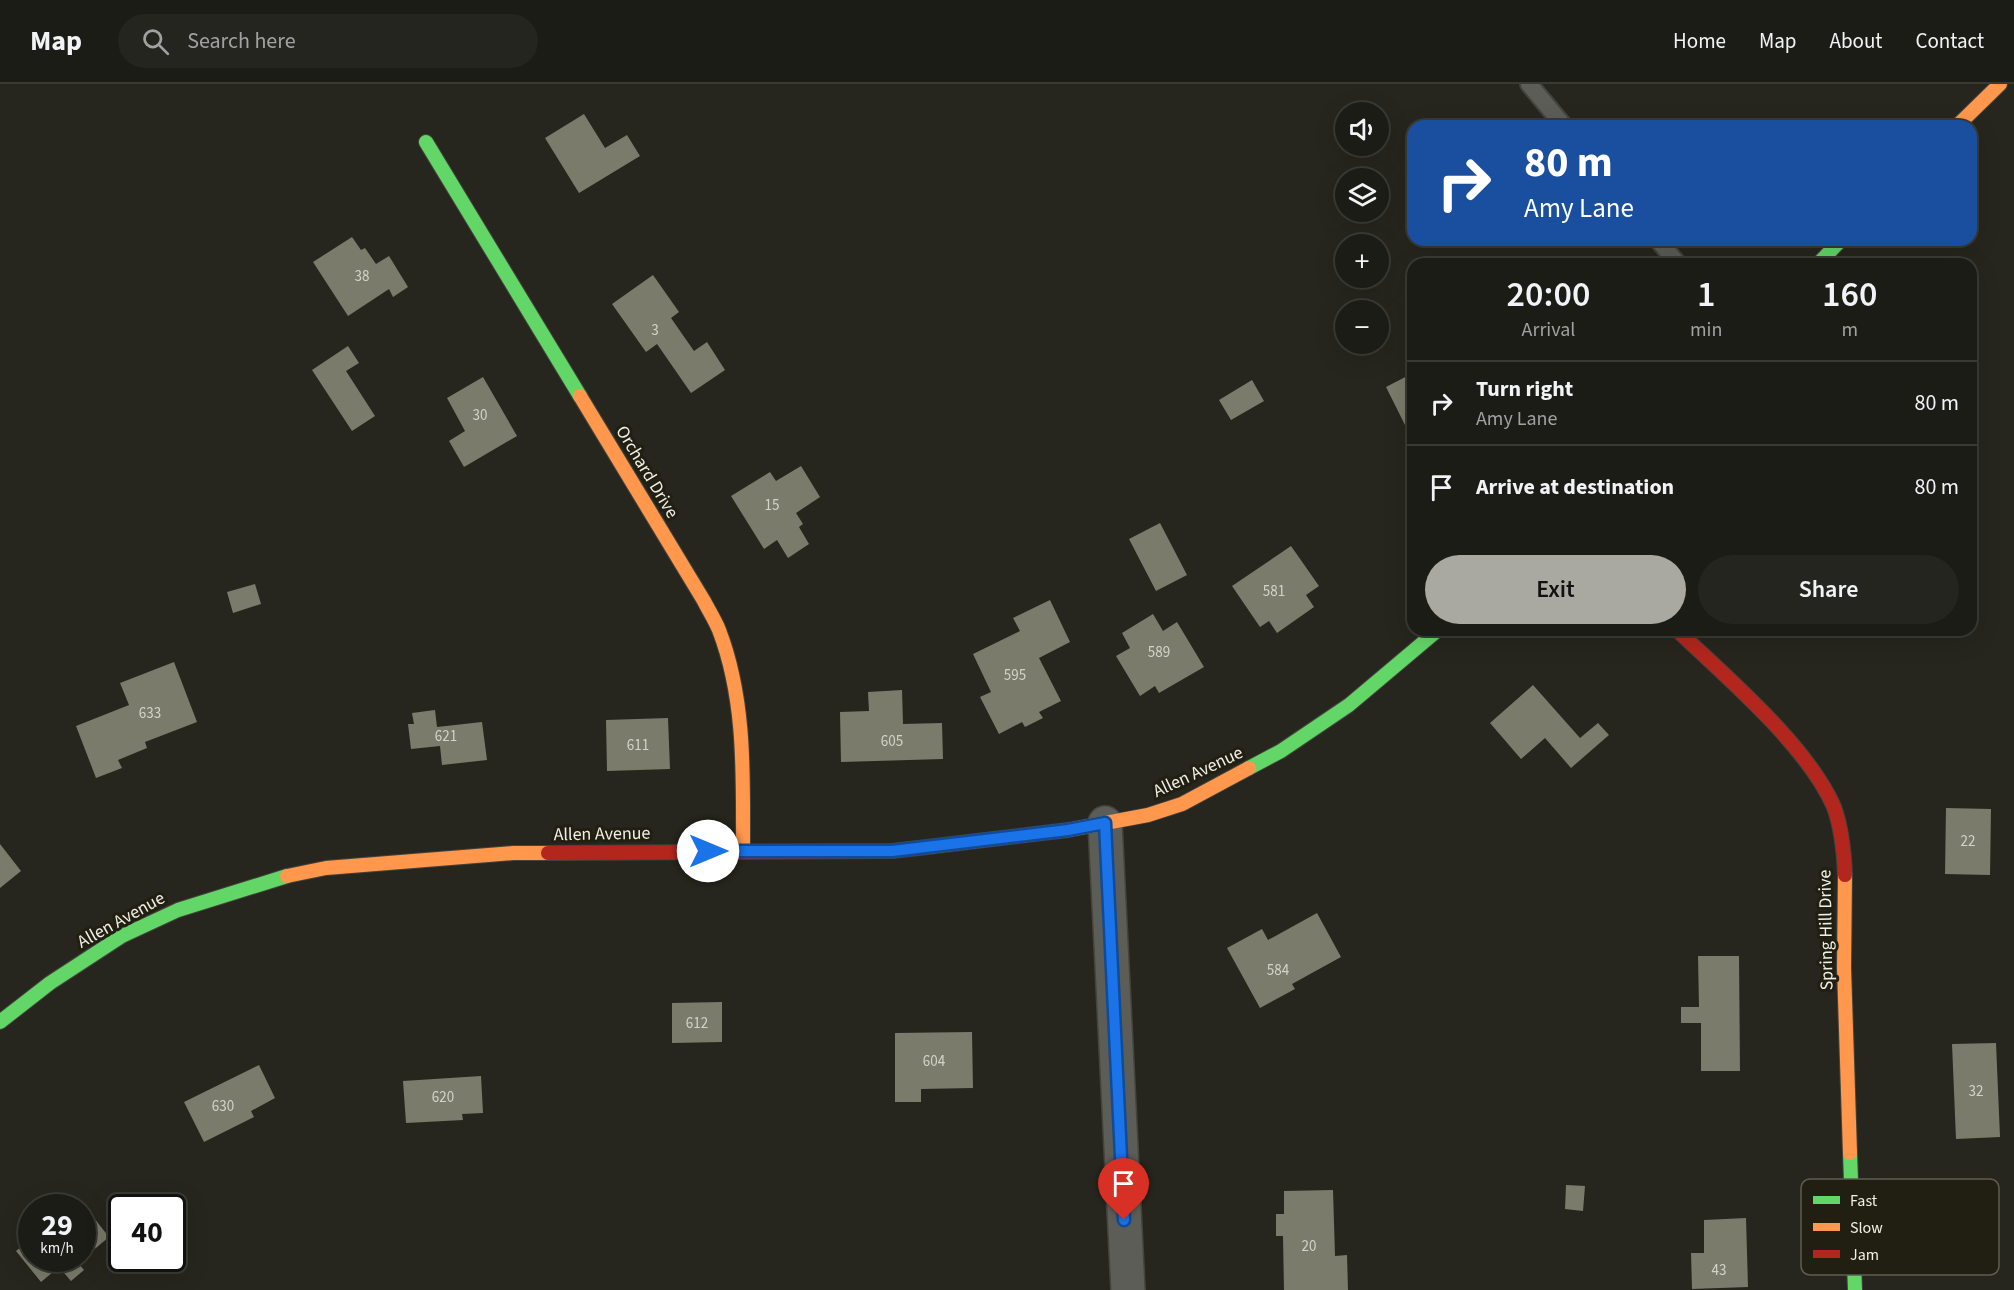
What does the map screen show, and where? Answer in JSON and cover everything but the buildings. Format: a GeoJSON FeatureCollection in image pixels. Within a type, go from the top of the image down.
{"type":"FeatureCollection","features":[{"type":"Feature","properties":{"kind":"street"},"geometry":{"type":"LineString","coordinates":[[1963,120],[2000,84]]}},
{"type":"Feature","properties":{"kind":"street","name":"Orchard Drive"},"geometry":{"type":"LineString","coordinates":[[426,142],[698,591],[719,630],[737,697],[742,731],[743,851]]}},
{"type":"Feature","properties":{"kind":"street"},"geometry":{"type":"LineString","coordinates":[[1824,258],[1835,246]]}},
{"type":"Feature","properties":{"kind":"street","name":"Allen Avenue"},"geometry":{"type":"LineString","coordinates":[[0,1022],[50,983],[122,936],[178,909],[283,877],[326,868],[513,853],[892,851],[1068,830],[1148,815],[1182,804],[1281,751],[1349,705],[1431,636]]}},
{"type":"Feature","properties":{"kind":"street","name":"Spring Hill Drive"},"geometry":{"type":"LineString","coordinates":[[1683,636],[1791,746],[1834,808],[1839,825],[1844,876],[1844,966],[1851,1179]]}},
{"type":"Feature","properties":{"kind":"street"},"geometry":{"type":"LineString","coordinates":[[1105,823],[1128,1290]]}},
{"type":"Feature","properties":{"kind":"street","name":"Spring Hill Drive"},"geometry":{"type":"LineString","coordinates":[[1854,1275],[1855,1290]]}},
{"type":"Feature","properties":{"kind":"lane"},"geometry":{"type":"LineString","coordinates":[[1529,84],[1559,120]]}},
{"type":"Feature","properties":{"kind":"lane"},"geometry":{"type":"LineString","coordinates":[[1663,246],[1673,258]]}},
{"type":"Feature","properties":{"kind":"traffic: fast"},"geometry":{"type":"LineString","coordinates":[[426,142],[580,396]]}},
{"type":"Feature","properties":{"kind":"traffic: fast"},"geometry":{"type":"LineString","coordinates":[[1824,258],[1835,246]]}},
{"type":"Feature","properties":{"kind":"traffic: fast"},"geometry":{"type":"LineString","coordinates":[[1249,768],[1281,751],[1349,705],[1431,636]]}},
{"type":"Feature","properties":{"kind":"traffic: fast"},"geometry":{"type":"LineString","coordinates":[[0,1022],[50,983],[122,936],[178,910],[287,876]]}},
{"type":"Feature","properties":{"kind":"traffic: fast"},"geometry":{"type":"LineString","coordinates":[[1850,1153],[1851,1179]]}},
{"type":"Feature","properties":{"kind":"traffic: fast"},"geometry":{"type":"LineString","coordinates":[[1854,1275],[1855,1290]]}},
{"type":"Feature","properties":{"kind":"traffic: slow"},"geometry":{"type":"LineString","coordinates":[[1963,120],[2000,84]]}},
{"type":"Feature","properties":{"kind":"traffic: slow"},"geometry":{"type":"LineString","coordinates":[[580,396],[704,601],[719,630],[728,657],[738,711],[743,767],[743,851]]}},
{"type":"Feature","properties":{"kind":"traffic: slow"},"geometry":{"type":"LineString","coordinates":[[927,847],[1068,830],[1148,815],[1182,804],[1249,768]]}},
{"type":"Feature","properties":{"kind":"traffic: slow"},"geometry":{"type":"LineString","coordinates":[[287,876],[326,868],[513,853],[548,853]]}},
{"type":"Feature","properties":{"kind":"traffic: slow"},"geometry":{"type":"LineString","coordinates":[[1845,875],[1844,968],[1850,1153]]}},
{"type":"Feature","properties":{"kind":"traffic: jam"},"geometry":{"type":"LineString","coordinates":[[1683,636],[1764,713],[1805,760],[1822,784],[1834,807],[1839,824],[1845,875]]}},
{"type":"Feature","properties":{"kind":"traffic: jam"},"geometry":{"type":"LineString","coordinates":[[548,853],[892,851],[927,847]]}},
{"type":"Feature","properties":{"kind":"route"},"geometry":{"type":"LineString","coordinates":[[708,851],[892,851],[1068,830],[1105,823],[1124,1220]]}}]}
